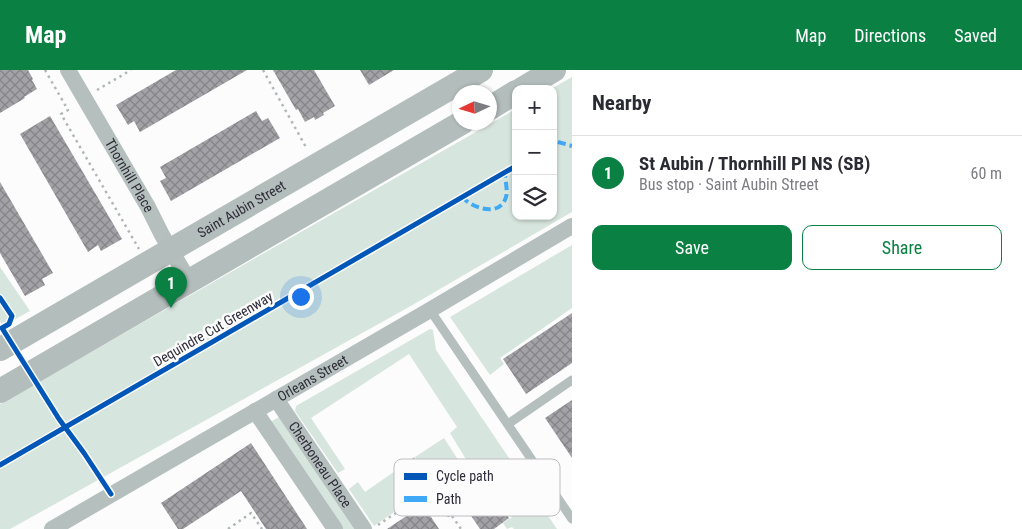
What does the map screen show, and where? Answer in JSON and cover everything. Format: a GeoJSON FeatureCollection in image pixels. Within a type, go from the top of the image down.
{"type":"FeatureCollection","features":[{"type":"Feature","properties":{"kind":"main road","name":"Saint Aubin Street"},"geometry":{"type":"LineString","coordinates":[[0,349],[457,82],[482,70]]}},
{"type":"Feature","properties":{"kind":"main road"},"geometry":{"type":"LineString","coordinates":[[529,85],[554,70]]}},
{"type":"Feature","properties":{"kind":"main road"},"geometry":{"type":"LineString","coordinates":[[497,104],[512,94]]}},
{"type":"Feature","properties":{"kind":"main road"},"geometry":{"type":"LineString","coordinates":[[0,391],[452,129]]}},
{"type":"Feature","properties":{"kind":"street","name":"Thornhill Place"},"geometry":{"type":"LineString","coordinates":[[68,70],[148,207],[189,282]]}},
{"type":"Feature","properties":{"kind":"street","name":"Orleans Street"},"geometry":{"type":"LineString","coordinates":[[52,529],[572,226]]}},
{"type":"Feature","properties":{"kind":"street","name":"Cherboneau Place"},"geometry":{"type":"LineString","coordinates":[[276,399],[368,528]]}},
{"type":"Feature","properties":{"kind":"street","name":"Cherboneau Place"},"geometry":{"type":"LineString","coordinates":[[255,411],[335,529]]}},
{"type":"Feature","properties":{"kind":"lane"},"geometry":{"type":"LineString","coordinates":[[430,310],[532,459]]}},
{"type":"Feature","properties":{"kind":"lane"},"geometry":{"type":"LineString","coordinates":[[508,424],[572,380]]}},
{"type":"Feature","properties":{"kind":"lane"},"geometry":{"type":"LineString","coordinates":[[560,501],[572,519]]}},
{"type":"Feature","properties":{"kind":"path"},"geometry":{"type":"LineString","coordinates":[[45,70],[68,110],[61,114],[138,249]]}},
{"type":"Feature","properties":{"kind":"path"},"geometry":{"type":"LineString","coordinates":[[91,93],[131,70]]}},
{"type":"Feature","properties":{"kind":"path"},"geometry":{"type":"LineString","coordinates":[[263,70],[308,150]]}},
{"type":"Feature","properties":{"kind":"path"},"geometry":{"type":"LineString","coordinates":[[368,528],[394,512]]}},
{"type":"Feature","properties":{"kind":"path"},"geometry":{"type":"LineString","coordinates":[[228,529],[251,513],[262,529]]}},
{"type":"Feature","properties":{"kind":"path"},"geometry":{"type":"LineString","coordinates":[[448,516],[452,516],[461,529]]}},
{"type":"Feature","properties":{"kind":"shaded area"},"geometry":{"type":"Polygon","coordinates":[[[572,77],[572,212],[409,307],[10,529],[0,529],[0,404],[479,130],[497,130],[497,120],[512,111],[512,220],[557,220],[557,86],[572,77]]]}},
{"type":"Feature","properties":{"kind":"shaded area"},"geometry":{"type":"Polygon","coordinates":[[[572,245],[572,308],[500,358],[504,364],[490,375],[450,317],[572,245]]]}},
{"type":"Feature","properties":{"kind":"shaded area"},"geometry":{"type":"Polygon","coordinates":[[[0,267],[30,311],[3,326],[0,321],[0,267]]]}},
{"type":"Feature","properties":{"kind":"shaded area"},"geometry":{"type":"Polygon","coordinates":[[[430,329],[433,330],[436,350],[510,459],[466,459],[450,433],[457,427],[409,354],[311,418],[345,469],[338,473],[295,411],[296,406],[430,329]]]}},
{"type":"Feature","properties":{"kind":"shaded area"},"geometry":{"type":"Polygon","coordinates":[[[279,417],[356,529],[343,529],[270,422],[279,417]]]}},
{"type":"Feature","properties":{"kind":"shaded area"},"geometry":{"type":"Polygon","coordinates":[[[444,438],[458,459],[416,459],[415,457],[444,438]]]}},
{"type":"Feature","properties":{"kind":"shaded area"},"geometry":{"type":"Polygon","coordinates":[[[394,472],[394,512],[374,526],[349,489],[358,482],[365,492],[394,472]]]}},
{"type":"Feature","properties":{"kind":"shaded area"},"geometry":{"type":"Polygon","coordinates":[[[548,516],[557,529],[514,529],[512,527],[507,529],[503,523],[512,517],[548,516]]]}},
{"type":"Feature","properties":{"kind":"building"},"geometry":{"type":"Polygon","coordinates":[[[0,70],[28,70],[37,89],[0,113],[0,70]]]}},
{"type":"Feature","properties":{"kind":"building"},"geometry":{"type":"Polygon","coordinates":[[[176,70],[247,70],[140,132],[134,121],[128,125],[116,105],[176,70]]]}},
{"type":"Feature","properties":{"kind":"building"},"geometry":{"type":"Polygon","coordinates":[[[273,70],[314,70],[335,106],[315,120],[314,117],[305,122],[273,70]]]}},
{"type":"Feature","properties":{"kind":"building"},"geometry":{"type":"Polygon","coordinates":[[[360,70],[394,70],[369,85],[360,70]]]}},
{"type":"Feature","properties":{"kind":"building"},"geometry":{"type":"Polygon","coordinates":[[[256,111],[262,121],[268,118],[280,138],[171,201],[160,181],[166,178],[160,167],[256,111]]]}},
{"type":"Feature","properties":{"kind":"building"},"geometry":{"type":"Polygon","coordinates":[[[50,116],[122,239],[101,251],[98,245],[88,252],[20,134],[50,116]]]}},
{"type":"Feature","properties":{"kind":"building"},"geometry":{"type":"Polygon","coordinates":[[[0,182],[53,273],[42,279],[45,285],[25,296],[0,253],[0,182]]]}},
{"type":"Feature","properties":{"kind":"building"},"geometry":{"type":"Polygon","coordinates":[[[572,313],[572,363],[526,394],[503,359],[572,313]]]}},
{"type":"Feature","properties":{"kind":"building"},"geometry":{"type":"Polygon","coordinates":[[[572,400],[572,458],[545,418],[572,400]]]}},
{"type":"Feature","properties":{"kind":"building"},"geometry":{"type":"Polygon","coordinates":[[[251,443],[307,529],[266,529],[241,491],[183,529],[178,529],[161,503],[251,443]]]}},
{"type":"Feature","properties":{"kind":"building"},"geometry":{"type":"Polygon","coordinates":[[[406,516],[430,516],[439,529],[387,529],[406,516]]]}},
{"type":"Feature","properties":{"kind":"building"},"geometry":{"type":"Polygon","coordinates":[[[471,516],[508,516],[509,518],[494,529],[480,529],[471,516]]]}},
{"type":"Feature","properties":{"kind":"marked path"},"geometry":{"type":"LineString","coordinates":[[558,142],[572,146]]}},
{"type":"Feature","properties":{"kind":"marked path"},"geometry":{"type":"LineString","coordinates":[[462,197],[472,205],[486,209],[498,207],[506,197],[505,173]]}},
{"type":"Feature","properties":{"kind":"cycle path","name":"Dequindre Cut Greenway"},"geometry":{"type":"LineString","coordinates":[[0,465],[512,168]]}},
{"type":"Feature","properties":{"kind":"cycle path"},"geometry":{"type":"LineString","coordinates":[[0,298],[12,316],[9,324],[2,328],[59,419],[111,494]]}},
{"type":"Feature","properties":{"kind":"place","name":"St Aubin / Thornhill Pl NS (SB)"},"geometry":{"type":"Point","coordinates":[171,308]}}]}
